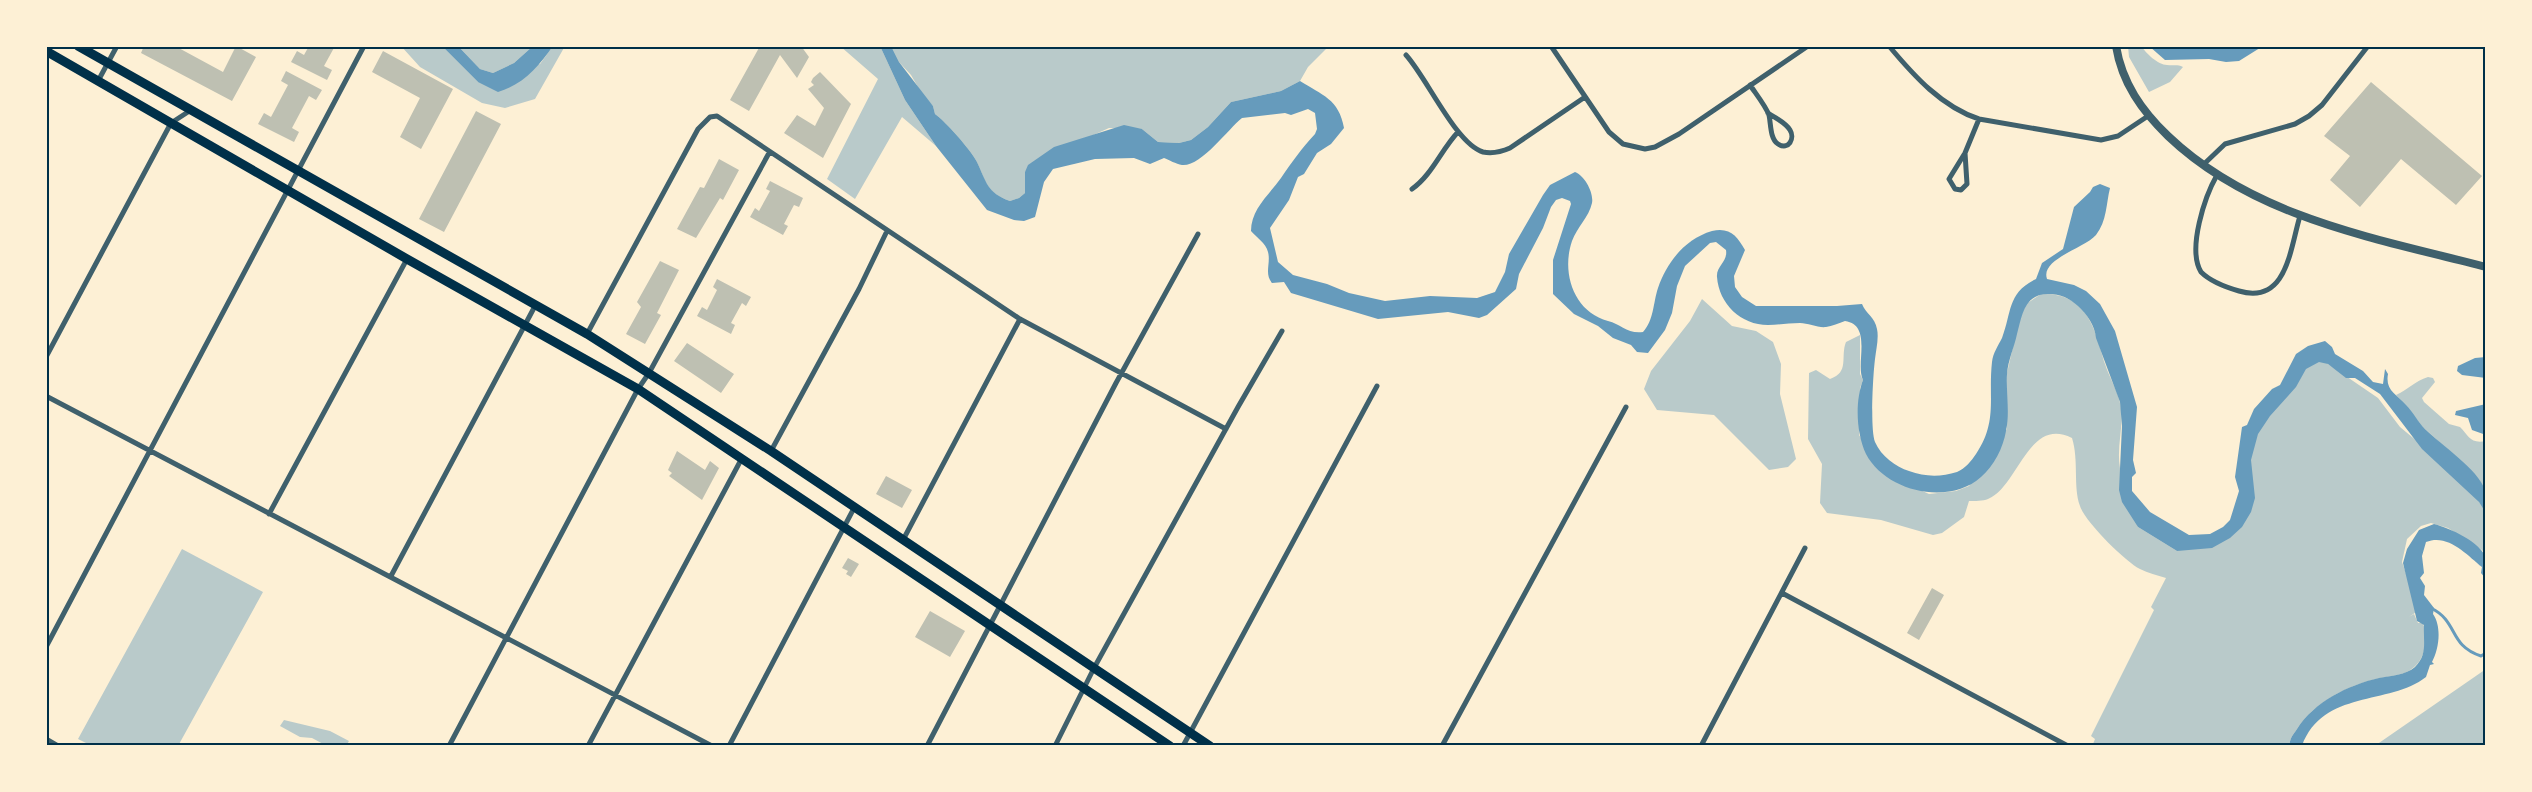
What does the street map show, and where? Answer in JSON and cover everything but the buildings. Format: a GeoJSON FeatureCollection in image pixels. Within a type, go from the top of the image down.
{"type":"FeatureCollection","features":[{"type":"Feature","properties":{"kind":"main road"},"geometry":{"type":"LineString","coordinates":[[78,46],[587,334],[771,451],[1210,746]]}},
{"type":"Feature","properties":{"kind":"main road"},"geometry":{"type":"LineString","coordinates":[[46,51],[287,188],[407,259],[638,388],[844,524],[1170,746]]}},
{"type":"Feature","properties":{"kind":"street"},"geometry":{"type":"LineString","coordinates":[[98,81],[117,46]]}},
{"type":"Feature","properties":{"kind":"street"},"geometry":{"type":"LineString","coordinates":[[46,647],[287,188],[364,46]]}},
{"type":"Feature","properties":{"kind":"street"},"geometry":{"type":"LineString","coordinates":[[1551,46],[1609,132],[1623,144],[1645,149],[1663,143],[1808,46]]}},
{"type":"Feature","properties":{"kind":"street"},"geometry":{"type":"LineString","coordinates":[[1889,46],[1943,101],[1962,114],[1979,119],[2019,128],[2101,140],[2118,136],[2148,116]]}},
{"type":"Feature","properties":{"kind":"street"},"geometry":{"type":"LineString","coordinates":[[2116,46],[2131,90],[2148,116],[2203,165],[2249,194],[2300,216],[2357,234],[2486,267]]}},
{"type":"Feature","properties":{"kind":"street"},"geometry":{"type":"LineString","coordinates":[[2203,165],[2225,144],[2295,124],[2308,116],[2322,105],[2368,46]]}},
{"type":"Feature","properties":{"kind":"street"},"geometry":{"type":"LineString","coordinates":[[1406,55],[1417,67],[1462,139],[1483,152],[1498,153],[1510,148],[1585,97]]}},
{"type":"Feature","properties":{"kind":"street"},"geometry":{"type":"LineString","coordinates":[[1750,85],[1768,113],[1773,138],[1778,144],[1784,146],[1790,144],[1792,132],[1786,124],[1768,113]]}},
{"type":"Feature","properties":{"kind":"street"},"geometry":{"type":"LineString","coordinates":[[46,356],[171,123],[191,110]]}},
{"type":"Feature","properties":{"kind":"street"},"geometry":{"type":"LineString","coordinates":[[587,334],[698,129],[705,120],[717,116],[769,153],[1020,319],[1226,429]]}},
{"type":"Feature","properties":{"kind":"street"},"geometry":{"type":"LineString","coordinates":[[1965,153],[1966,184],[1961,190],[1955,189],[1949,179],[1965,153],[1979,119]]}},
{"type":"Feature","properties":{"kind":"street"},"geometry":{"type":"LineString","coordinates":[[1412,189],[1423,181],[1444,148],[1458,132]]}},
{"type":"Feature","properties":{"kind":"street"},"geometry":{"type":"LineString","coordinates":[[449,746],[638,388],[649,373],[769,153]]}},
{"type":"Feature","properties":{"kind":"street"},"geometry":{"type":"LineString","coordinates":[[2218,175],[2207,196],[2195,253],[2201,272],[2227,288],[2248,294],[2259,294],[2277,284],[2284,272],[2300,216]]}},
{"type":"Feature","properties":{"kind":"street"},"geometry":{"type":"LineString","coordinates":[[771,451],[859,289],[887,231]]}},
{"type":"Feature","properties":{"kind":"street"},"geometry":{"type":"LineString","coordinates":[[927,746],[1122,372],[1198,234]]}},
{"type":"Feature","properties":{"kind":"street"},"geometry":{"type":"LineString","coordinates":[[269,514],[407,259]]}},
{"type":"Feature","properties":{"kind":"street"},"geometry":{"type":"LineString","coordinates":[[390,576],[535,306]]}},
{"type":"Feature","properties":{"kind":"street"},"geometry":{"type":"LineString","coordinates":[[903,540],[1020,319]]}},
{"type":"Feature","properties":{"kind":"street"},"geometry":{"type":"LineString","coordinates":[[1055,746],[1094,668],[1282,331]]}},
{"type":"Feature","properties":{"kind":"street"},"geometry":{"type":"LineString","coordinates":[[1182,746],[1188,731],[1377,386]]}},
{"type":"Feature","properties":{"kind":"street"},"geometry":{"type":"LineString","coordinates":[[46,396],[712,746]]}},
{"type":"Feature","properties":{"kind":"street"},"geometry":{"type":"LineString","coordinates":[[1442,746],[1626,407]]}},
{"type":"Feature","properties":{"kind":"street"},"geometry":{"type":"LineString","coordinates":[[588,746],[742,458]]}},
{"type":"Feature","properties":{"kind":"street"},"geometry":{"type":"LineString","coordinates":[[729,746],[854,508]]}},
{"type":"Feature","properties":{"kind":"street"},"geometry":{"type":"LineString","coordinates":[[1701,746],[1805,548]]}},
{"type":"Feature","properties":{"kind":"street"},"geometry":{"type":"LineString","coordinates":[[1782,593],[2068,746]]}},
{"type":"Feature","properties":{"kind":"street"},"geometry":{"type":"LineString","coordinates":[[46,739],[58,746]]}},
{"type":"Feature","properties":{"kind":"shaded area"},"geometry":{"type":"Polygon","coordinates":[[[401,46],[442,46],[478,82],[540,64],[553,46],[565,46],[535,99],[505,108],[482,103],[420,67],[401,46]]]}},
{"type":"Feature","properties":{"kind":"shaded area"},"geometry":{"type":"Polygon","coordinates":[[[458,46],[533,46],[514,63],[493,73],[480,69],[458,46]]]}},
{"type":"Feature","properties":{"kind":"shaded area"},"geometry":{"type":"Polygon","coordinates":[[[840,46],[880,46],[905,100],[936,146],[902,117],[855,199],[827,179],[878,79],[840,46]]]}},
{"type":"Feature","properties":{"kind":"shaded area"},"geometry":{"type":"Polygon","coordinates":[[[891,46],[1329,46],[1308,67],[1300,81],[1281,91],[1231,102],[1208,127],[1191,140],[1179,143],[1158,142],[1142,129],[1109,128],[1025,172],[1025,193],[1019,198],[1010,201],[996,194],[988,186],[974,157],[958,136],[935,114],[933,106],[922,94],[911,75],[899,62],[891,46]]]}},
{"type":"Feature","properties":{"kind":"shaded area"},"geometry":{"type":"Polygon","coordinates":[[[2128,46],[2141,46],[2160,63],[2183,67],[2170,82],[2149,92],[2129,57],[2128,46]]]}},
{"type":"Feature","properties":{"kind":"shaded area"},"geometry":{"type":"Polygon","coordinates":[[[2041,294],[2057,295],[2069,299],[2079,306],[2093,326],[2120,403],[2122,419],[2119,452],[2120,468],[2138,527],[2177,551],[2242,521],[2249,443],[2315,355],[2378,398],[2400,427],[2460,477],[2486,511],[2486,555],[2482,550],[2448,528],[2431,523],[2421,526],[2407,539],[2402,562],[2419,610],[2409,617],[2414,614],[2418,623],[2423,623],[2425,635],[2425,647],[2417,664],[2405,673],[2365,682],[2342,691],[2321,704],[2304,720],[2292,737],[2290,746],[2097,746],[2093,744],[2095,739],[2091,736],[2154,610],[2151,607],[2166,578],[2143,570],[2125,558],[2107,541],[2083,513],[2078,499],[2072,438],[2057,434],[2045,436],[2034,444],[1999,492],[1986,500],[1969,501],[1964,517],[1942,533],[1933,535],[1881,520],[1827,513],[1820,503],[1822,464],[1808,439],[1809,373],[1816,370],[1830,379],[1836,376],[1842,368],[1846,342],[1860,335],[1860,374],[1863,380],[1860,388],[1859,435],[1885,474],[1929,494],[1956,491],[1969,486],[2007,429],[2007,373],[2019,320],[2026,304],[2041,294]]]}},
{"type":"Feature","properties":{"kind":"shaded area"},"geometry":{"type":"Polygon","coordinates":[[[1702,299],[1732,326],[1756,331],[1773,342],[1781,364],[1780,394],[1796,459],[1788,467],[1769,470],[1714,415],[1657,410],[1644,389],[1651,371],[1690,321],[1702,299]]]}},
{"type":"Feature","properties":{"kind":"shaded area"},"geometry":{"type":"Polygon","coordinates":[[[2428,377],[2433,378],[2435,382],[2422,398],[2424,402],[2449,424],[2460,427],[2473,440],[2486,441],[2486,492],[2473,473],[2423,427],[2396,395],[2428,377]]]}},
{"type":"Feature","properties":{"kind":"shaded area"},"geometry":{"type":"Polygon","coordinates":[[[182,549],[263,592],[178,746],[92,746],[78,739],[182,549]]]}},
{"type":"Feature","properties":{"kind":"shaded area"},"geometry":{"type":"Polygon","coordinates":[[[2486,669],[2486,746],[2375,746],[2376,745],[2486,669]]]}},
{"type":"Feature","properties":{"kind":"shaded area"},"geometry":{"type":"Polygon","coordinates":[[[284,720],[330,731],[349,741],[346,746],[327,746],[312,738],[300,737],[280,726],[284,720]]]}},
{"type":"Feature","properties":{"kind":"water"},"geometry":{"type":"Polygon","coordinates":[[[442,46],[458,46],[480,69],[493,73],[514,63],[533,46],[553,46],[530,74],[507,89],[498,92],[478,82],[442,46]]]}},
{"type":"Feature","properties":{"kind":"water"},"geometry":{"type":"Polygon","coordinates":[[[880,46],[891,46],[899,62],[933,106],[935,114],[958,136],[974,157],[988,186],[996,194],[1010,201],[1019,198],[1025,193],[1025,172],[1028,165],[1054,147],[1124,125],[1142,129],[1158,142],[1179,143],[1191,140],[1208,127],[1231,102],[1281,91],[1300,81],[1322,94],[1334,104],[1342,118],[1344,128],[1331,144],[1317,153],[1304,174],[1298,177],[1289,200],[1270,228],[1278,262],[1293,275],[1327,284],[1349,293],[1385,301],[1430,296],[1477,298],[1495,292],[1505,272],[1509,254],[1543,195],[1550,185],[1575,172],[1582,177],[1590,190],[1592,203],[1574,236],[1569,253],[1568,266],[1573,290],[1586,309],[1596,316],[1633,332],[1643,332],[1647,327],[1662,278],[1678,253],[1702,235],[1712,231],[1724,230],[1736,237],[1745,250],[1734,276],[1735,287],[1742,297],[1756,306],[1837,306],[1862,304],[1874,321],[1878,333],[1872,402],[1875,442],[1881,452],[1894,464],[1915,473],[1927,475],[1945,475],[1960,471],[1976,454],[1983,442],[1990,420],[1993,359],[2015,297],[2027,284],[2036,279],[2042,263],[2063,249],[2074,207],[2093,187],[2100,184],[2110,188],[2100,230],[2090,240],[2065,254],[2050,266],[2047,272],[2047,279],[2074,285],[2086,291],[2100,304],[2115,331],[2137,407],[2133,460],[2136,473],[2132,477],[2132,491],[2150,512],[2189,535],[2210,534],[2223,527],[2230,520],[2239,491],[2235,477],[2242,427],[2247,425],[2254,409],[2272,389],[2280,385],[2296,354],[2308,346],[2325,341],[2332,347],[2335,354],[2363,371],[2373,382],[2383,384],[2385,369],[2388,374],[2388,384],[2392,391],[2409,408],[2425,429],[2467,466],[2481,482],[2486,493],[2486,513],[2479,502],[2422,449],[2380,394],[2355,378],[2346,378],[2328,364],[2319,362],[2306,369],[2296,387],[2270,416],[2258,434],[2251,460],[2255,498],[2251,512],[2242,527],[2230,538],[2212,548],[2177,551],[2138,527],[2122,502],[2119,490],[2122,426],[2120,402],[2094,329],[2087,316],[2068,299],[2048,294],[2034,298],[2025,307],[2023,313],[2008,369],[2008,417],[2006,431],[2003,444],[1994,462],[1986,473],[1968,486],[1952,491],[1919,491],[1903,486],[1888,478],[1875,467],[1863,446],[1858,417],[1860,388],[1863,380],[1861,373],[1862,346],[1859,330],[1853,324],[1845,321],[1826,327],[1800,323],[1768,325],[1758,324],[1741,317],[1727,304],[1719,287],[1717,273],[1725,258],[1726,250],[1716,242],[1710,243],[1685,266],[1677,286],[1672,313],[1665,330],[1648,353],[1637,352],[1631,345],[1613,338],[1598,326],[1574,314],[1553,294],[1553,260],[1571,204],[1570,201],[1562,198],[1556,200],[1551,207],[1543,228],[1519,274],[1516,289],[1487,315],[1479,318],[1448,312],[1378,319],[1291,293],[1284,282],[1272,283],[1268,276],[1269,256],[1267,249],[1251,231],[1257,209],[1315,134],[1317,129],[1315,113],[1308,109],[1291,115],[1285,113],[1242,118],[1206,154],[1189,164],[1182,165],[1164,158],[1150,164],[1134,158],[1095,159],[1053,169],[1044,182],[1035,217],[1024,221],[1014,220],[987,210],[936,146],[905,100],[880,46]]]}},
{"type":"Feature","properties":{"kind":"water"},"geometry":{"type":"Polygon","coordinates":[[[2149,46],[2263,46],[2239,61],[2226,62],[2209,59],[2165,60],[2149,46]]]}},
{"type":"Feature","properties":{"kind":"water"},"geometry":{"type":"Polygon","coordinates":[[[2486,357],[2486,378],[2462,375],[2457,371],[2458,366],[2475,358],[2486,357]]]}},
{"type":"Feature","properties":{"kind":"water"},"geometry":{"type":"Polygon","coordinates":[[[2486,404],[2486,435],[2472,430],[2468,418],[2455,415],[2456,411],[2486,404]]]}},
{"type":"Feature","properties":{"kind":"water"},"geometry":{"type":"Polygon","coordinates":[[[2434,524],[2456,532],[2478,547],[2486,559],[2486,579],[2481,573],[2482,567],[2457,547],[2442,540],[2426,542],[2422,556],[2424,573],[2420,578],[2425,586],[2424,595],[2434,608],[2433,614],[2438,625],[2438,638],[2432,662],[2434,664],[2430,665],[2426,677],[2411,686],[2358,701],[2325,715],[2312,728],[2302,746],[2290,746],[2292,737],[2304,719],[2322,703],[2356,685],[2407,672],[2419,662],[2424,647],[2424,625],[2417,621],[2403,563],[2407,549],[2419,530],[2434,524]]]}},
{"type":"Feature","properties":{"kind":"waterway"},"geometry":{"type":"LineString","coordinates":[[2431,608],[2446,620],[2463,646],[2481,656],[2486,653]]}}]}
